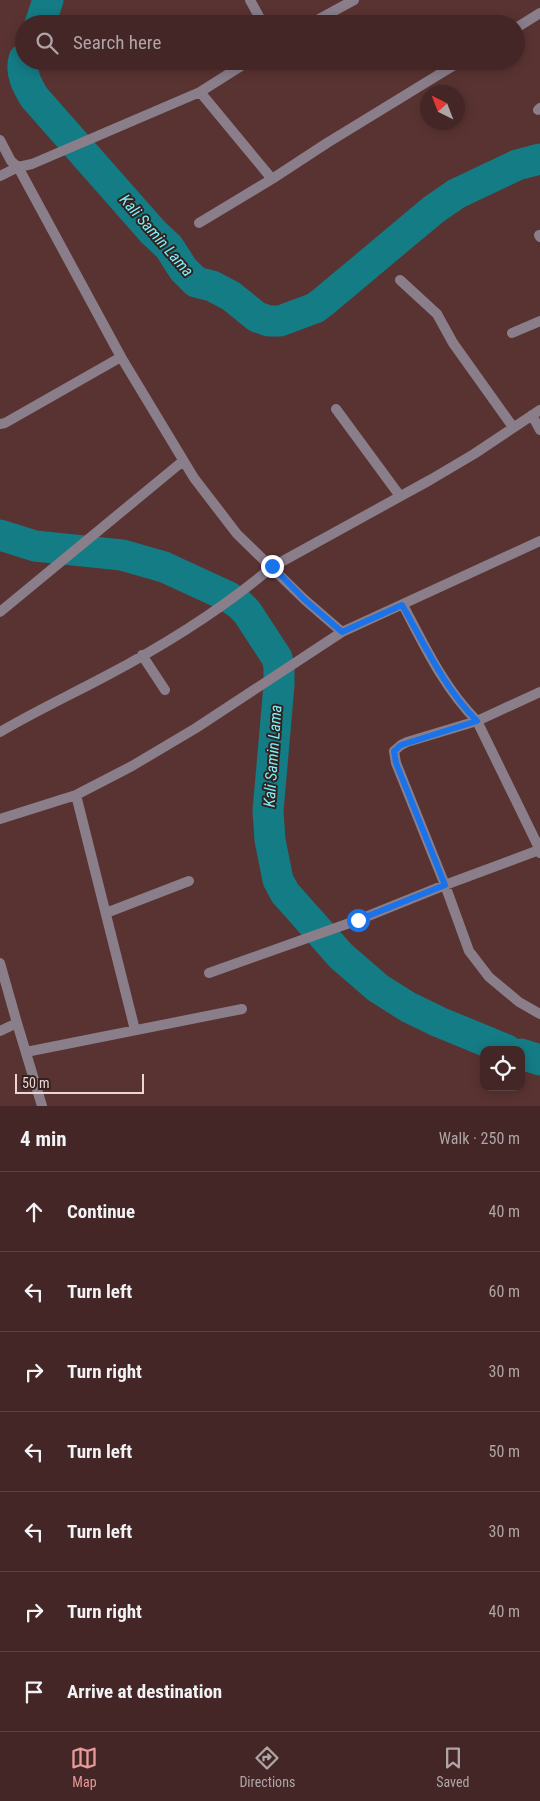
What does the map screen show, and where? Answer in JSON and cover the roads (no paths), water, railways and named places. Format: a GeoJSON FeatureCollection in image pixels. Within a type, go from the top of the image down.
{"type":"FeatureCollection","features":[{"type":"Feature","properties":{"kind":"street"},"geometry":{"type":"LineString","coordinates":[[250,0],[258,15]]}},
{"type":"Feature","properties":{"kind":"street"},"geometry":{"type":"LineString","coordinates":[[326,15],[354,0]]}},
{"type":"Feature","properties":{"kind":"street"},"geometry":{"type":"LineString","coordinates":[[525,22],[540,13]]}},
{"type":"Feature","properties":{"kind":"street"},"geometry":{"type":"LineString","coordinates":[[0,176],[18,167],[43,160],[200,92],[235,70]]}},
{"type":"Feature","properties":{"kind":"street"},"geometry":{"type":"LineString","coordinates":[[199,223],[446,70]]}},
{"type":"Feature","properties":{"kind":"street"},"geometry":{"type":"LineString","coordinates":[[200,92],[272,179]]}},
{"type":"Feature","properties":{"kind":"street"},"geometry":{"type":"LineString","coordinates":[[0,140],[11,161],[18,167],[121,357],[194,478],[237,534],[305,600],[342,632]]}},
{"type":"Feature","properties":{"kind":"street"},"geometry":{"type":"LineString","coordinates":[[400,280],[437,314],[453,343],[513,427]]}},
{"type":"Feature","properties":{"kind":"street"},"geometry":{"type":"LineString","coordinates":[[512,332],[540,321]]}},
{"type":"Feature","properties":{"kind":"street"},"geometry":{"type":"LineString","coordinates":[[0,424],[5,423],[121,357]]}},
{"type":"Feature","properties":{"kind":"street"},"geometry":{"type":"LineString","coordinates":[[336,409],[400,496]]}},
{"type":"Feature","properties":{"kind":"street"},"geometry":{"type":"LineString","coordinates":[[0,732],[142,655],[214,612],[253,583],[272,566],[474,454],[536,412],[540,430]]}},
{"type":"Feature","properties":{"kind":"street"},"geometry":{"type":"LineString","coordinates":[[0,612],[183,461]]}},
{"type":"Feature","properties":{"kind":"street"},"geometry":{"type":"LineString","coordinates":[[0,819],[76,795],[132,766],[196,728],[342,632],[540,541]]}},
{"type":"Feature","properties":{"kind":"street"},"geometry":{"type":"LineString","coordinates":[[209,973],[358,920],[445,885],[540,851],[477,721],[456,699],[402,605]]}},
{"type":"Feature","properties":{"kind":"street"},"geometry":{"type":"LineString","coordinates":[[142,655],[165,690]]}},
{"type":"Feature","properties":{"kind":"street"},"geometry":{"type":"LineString","coordinates":[[540,692],[477,721],[401,745],[394,751],[396,763],[445,885],[469,951],[489,977],[518,1002],[540,1014]]}},
{"type":"Feature","properties":{"kind":"street"},"geometry":{"type":"LineString","coordinates":[[76,795],[135,1030]]}},
{"type":"Feature","properties":{"kind":"street"},"geometry":{"type":"LineString","coordinates":[[106,913],[189,881]]}},
{"type":"Feature","properties":{"kind":"street"},"geometry":{"type":"LineString","coordinates":[[0,963],[42,1106]]}},
{"type":"Feature","properties":{"kind":"street"},"geometry":{"type":"LineString","coordinates":[[26,1052],[242,1008]]}},
{"type":"Feature","properties":{"kind":"street"},"geometry":{"type":"LineString","coordinates":[[0,1031],[17,1023]]}},
{"type":"Feature","properties":{"kind":"waterway","name":"Kali Samin Lama"},"geometry":{"type":"LineString","coordinates":[[43,15],[48,0]]}},
{"type":"Feature","properties":{"kind":"waterway","name":"Kali Samin Lama"},"geometry":{"type":"LineString","coordinates":[[23,70],[34,97],[153,232],[169,247],[183,269],[196,282],[212,286],[231,296],[257,317],[269,321],[280,321],[315,308],[433,210],[456,194],[517,165],[540,159]]}},
{"type":"Feature","properties":{"kind":"waterway","name":"Kali Samin Lama"},"geometry":{"type":"LineString","coordinates":[[0,535],[35,546],[122,555],[164,567],[227,596],[247,612],[277,658],[279,667],[268,811],[270,840],[278,880],[285,893],[341,956],[378,988],[408,1007],[497,1046]]}},
{"type":"Feature","properties":{"kind":"waterway","name":"Kali Samin Lama"},"geometry":{"type":"LineString","coordinates":[[525,1055],[540,1060]]}}]}
